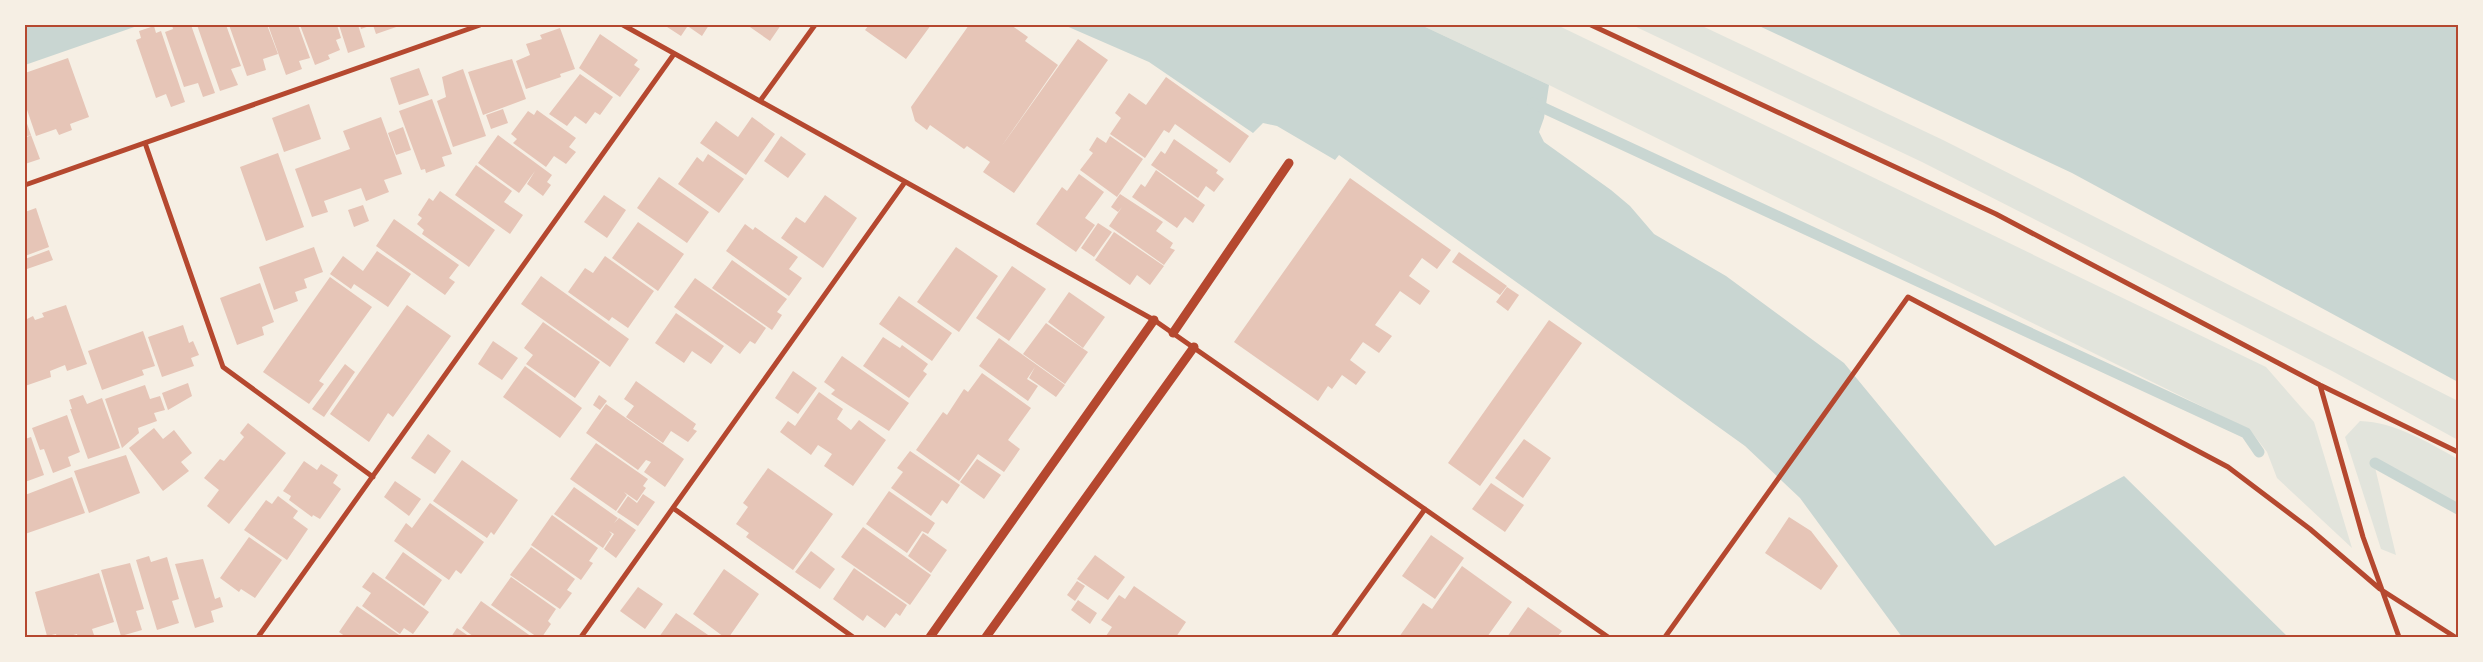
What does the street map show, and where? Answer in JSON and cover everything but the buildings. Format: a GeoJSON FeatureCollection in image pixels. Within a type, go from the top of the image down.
{"type":"FeatureCollection","features":[{"type":"Feature","properties":{"kind":"street"},"geometry":{"type":"LineString","coordinates":[[25,184],[480,25]]}},
{"type":"Feature","properties":{"kind":"street"},"geometry":{"type":"LineString","coordinates":[[622,25],[1154,320],[1608,637]]}},
{"type":"Feature","properties":{"kind":"street"},"geometry":{"type":"LineString","coordinates":[[760,101],[815,25]]}},
{"type":"Feature","properties":{"kind":"street"},"geometry":{"type":"LineString","coordinates":[[1591,25],[1996,214],[2320,385],[2458,452]]}},
{"type":"Feature","properties":{"kind":"street"},"geometry":{"type":"LineString","coordinates":[[258,637],[674,54]]}},
{"type":"Feature","properties":{"kind":"street"},"geometry":{"type":"LineString","coordinates":[[145,143],[223,367],[373,477]]}},
{"type":"Feature","properties":{"kind":"street"},"geometry":{"type":"LineString","coordinates":[[1173,333],[1289,163]]}},
{"type":"Feature","properties":{"kind":"street"},"geometry":{"type":"LineString","coordinates":[[581,637],[905,182]]}},
{"type":"Feature","properties":{"kind":"street"},"geometry":{"type":"LineString","coordinates":[[1665,637],[1908,298],[2228,467],[2310,529],[2380,589],[2455,637]]}},
{"type":"Feature","properties":{"kind":"street"},"geometry":{"type":"LineString","coordinates":[[930,637],[1154,320]]}},
{"type":"Feature","properties":{"kind":"street"},"geometry":{"type":"LineString","coordinates":[[986,637],[1194,347]]}},
{"type":"Feature","properties":{"kind":"street"},"geometry":{"type":"LineString","coordinates":[[2320,385],[2335,444],[2380,589],[2399,637]]}},
{"type":"Feature","properties":{"kind":"street"},"geometry":{"type":"LineString","coordinates":[[673,508],[853,637]]}},
{"type":"Feature","properties":{"kind":"street"},"geometry":{"type":"LineString","coordinates":[[1333,637],[1425,509]]}},
{"type":"Feature","properties":{"kind":"shaded area"},"geometry":{"type":"Polygon","coordinates":[[[25,25],[140,25],[25,65],[25,25]]]}},
{"type":"Feature","properties":{"kind":"shaded area"},"geometry":{"type":"Polygon","coordinates":[[[1064,25],[1421,25],[1549,85],[1544,118],[1539,132],[1544,142],[1611,190],[1630,206],[1654,234],[1726,276],[1844,363],[1995,546],[2124,476],[2288,637],[1902,637],[1800,498],[1745,446],[1339,155],[1335,160],[1277,126],[1263,123],[1253,133],[1149,62],[1064,25]]]}},
{"type":"Feature","properties":{"kind":"shaded area"},"geometry":{"type":"Polygon","coordinates":[[[1421,25],[1557,25],[2266,367],[2314,422],[2352,548],[2277,478],[2267,452],[2250,430],[1549,85],[1421,25]]]}},
{"type":"Feature","properties":{"kind":"shaded area"},"geometry":{"type":"Polygon","coordinates":[[[1632,25],[1700,25],[1943,140],[2458,401],[2458,440],[2334,372],[1922,162],[1632,25]]]}},
{"type":"Feature","properties":{"kind":"shaded area"},"geometry":{"type":"Polygon","coordinates":[[[1757,25],[2458,25],[2458,382],[2072,173],[1757,25]]]}},
{"type":"Feature","properties":{"kind":"shaded area"},"geometry":{"type":"Polygon","coordinates":[[[2360,421],[2373,422],[2399,429],[2458,459],[2458,504],[2373,459],[2396,555],[2381,549],[2345,437],[2360,421]]]}},
{"type":"Feature","properties":{"kind":"waterway"},"geometry":{"type":"LineString","coordinates":[[1533,103],[2246,433],[2259,452]]}},
{"type":"Feature","properties":{"kind":"waterway"},"geometry":{"type":"LineString","coordinates":[[2375,463],[2458,509]]}}]}
